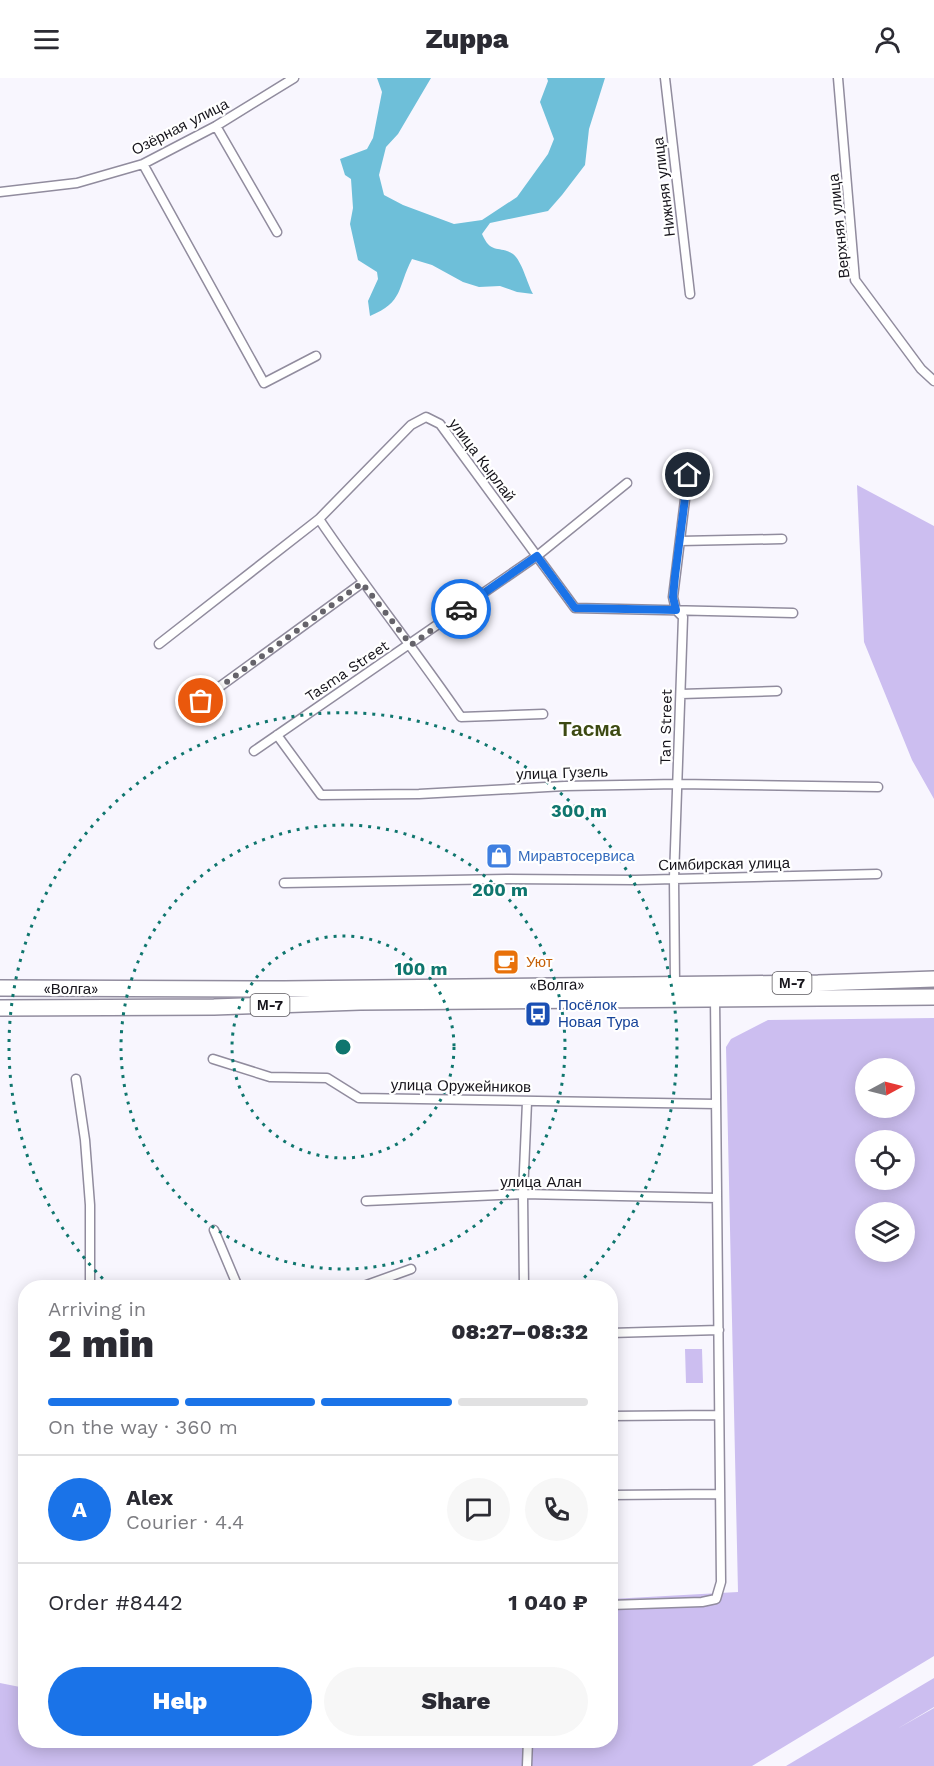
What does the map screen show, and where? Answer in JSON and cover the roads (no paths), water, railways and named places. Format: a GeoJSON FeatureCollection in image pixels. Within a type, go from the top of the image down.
{"type":"FeatureCollection","features":[{"type":"Feature","properties":{"kind":"highway","name":"«Волга»"},"geometry":{"type":"LineString","coordinates":[[4,988],[284,989],[818,983],[934,979]]}},
{"type":"Feature","properties":{"kind":"highway","name":"«Волга»"},"geometry":{"type":"LineString","coordinates":[[0,1008],[934,997]]}},
{"type":"Feature","properties":{"kind":"street","name":"Озёрная улица"},"geometry":{"type":"LineString","coordinates":[[0,192],[77,183],[143,164],[216,126],[294,78]]}},
{"type":"Feature","properties":{"kind":"street","name":"Нижняя улица"},"geometry":{"type":"LineString","coordinates":[[665,78],[690,294]]}},
{"type":"Feature","properties":{"kind":"street","name":"Верхняя улица"},"geometry":{"type":"LineString","coordinates":[[838,78],[855,280],[921,369],[934,381]]}},
{"type":"Feature","properties":{"kind":"street"},"geometry":{"type":"LineString","coordinates":[[216,126],[277,232]]}},
{"type":"Feature","properties":{"kind":"street"},"geometry":{"type":"LineString","coordinates":[[143,164],[264,383],[316,356]]}},
{"type":"Feature","properties":{"kind":"street","name":"улица Кырлай"},"geometry":{"type":"LineString","coordinates":[[159,644],[319,519],[411,425],[426,417],[440,424],[575,608],[676,610]]}},
{"type":"Feature","properties":{"kind":"street","name":"Tan Street"},"geometry":{"type":"LineString","coordinates":[[675,984],[675,878],[683,617],[676,610],[673,597],[688,475]]}},
{"type":"Feature","properties":{"kind":"street","name":"Tasma Street"},"geometry":{"type":"LineString","coordinates":[[254,751],[537,556],[627,483]]}},
{"type":"Feature","properties":{"kind":"street"},"geometry":{"type":"LineString","coordinates":[[319,519],[362,583],[411,645],[461,717],[543,714]]}},
{"type":"Feature","properties":{"kind":"street"},"geometry":{"type":"LineString","coordinates":[[680,540],[782,539]]}},
{"type":"Feature","properties":{"kind":"street"},"geometry":{"type":"LineString","coordinates":[[201,701],[362,583]]}},
{"type":"Feature","properties":{"kind":"street"},"geometry":{"type":"LineString","coordinates":[[676,610],[793,613]]}},
{"type":"Feature","properties":{"kind":"street"},"geometry":{"type":"LineString","coordinates":[[681,694],[777,691]]}},
{"type":"Feature","properties":{"kind":"street","name":"улица Гузель"},"geometry":{"type":"LineString","coordinates":[[278,735],[321,795],[419,794],[565,786],[678,784],[878,788]]}},
{"type":"Feature","properties":{"kind":"street","name":"Симбирская улица"},"geometry":{"type":"LineString","coordinates":[[284,883],[877,874]]}},
{"type":"Feature","properties":{"kind":"street"},"geometry":{"type":"LineString","coordinates":[[618,1605],[702,1602],[716,1599],[721,1582],[715,998]]}},
{"type":"Feature","properties":{"kind":"street","name":"улица Оружейников"},"geometry":{"type":"LineString","coordinates":[[213,1059],[270,1077],[327,1078],[359,1098],[716,1104]]}},
{"type":"Feature","properties":{"kind":"street"},"geometry":{"type":"LineString","coordinates":[[76,1079],[85,1140],[90,1205],[90,1280]]}},
{"type":"Feature","properties":{"kind":"street"},"geometry":{"type":"LineString","coordinates":[[524,1280],[523,1194],[527,1102]]}},
{"type":"Feature","properties":{"kind":"street","name":"улица Алан"},"geometry":{"type":"LineString","coordinates":[[366,1201],[523,1194],[717,1198]]}},
{"type":"Feature","properties":{"kind":"street"},"geometry":{"type":"LineString","coordinates":[[214,1230],[235,1280]]}},
{"type":"Feature","properties":{"kind":"street"},"geometry":{"type":"LineString","coordinates":[[381,1280],[411,1269]]}},
{"type":"Feature","properties":{"kind":"street"},"geometry":{"type":"LineString","coordinates":[[618,1333],[719,1330]]}},
{"type":"Feature","properties":{"kind":"street"},"geometry":{"type":"LineString","coordinates":[[618,1416],[719,1415]]}},
{"type":"Feature","properties":{"kind":"street"},"geometry":{"type":"LineString","coordinates":[[618,1495],[720,1494]]}},
{"type":"Feature","properties":{"kind":"street"},"geometry":{"type":"LineString","coordinates":[[527,1766],[528,1748]]}},
{"type":"Feature","properties":{"kind":"water"},"geometry":{"type":"Polygon","coordinates":[[[377,78],[431,78],[398,134],[386,147],[379,175],[384,195],[403,205],[454,224],[482,220],[517,197],[548,154],[554,139],[540,102],[547,78],[605,78],[589,129],[585,165],[562,195],[548,211],[490,223],[482,234],[489,245],[508,251],[516,257],[533,294],[517,292],[500,286],[479,287],[463,282],[432,265],[412,259],[394,299],[381,311],[370,316],[368,301],[378,279],[377,272],[358,260],[350,224],[353,208],[351,179],[345,175],[340,159],[367,149],[373,138],[382,92],[377,78]]]}},
{"type":"Feature","properties":{"kind":"place","name":"Миравтосервиса"},"geometry":{"type":"Point","coordinates":[499,856]}},
{"type":"Feature","properties":{"kind":"place","name":"Уют"},"geometry":{"type":"Point","coordinates":[506,962]}},
{"type":"Feature","properties":{"kind":"place","name":"Посёлок Новая Тура"},"geometry":{"type":"Point","coordinates":[538,1014]}},
{"type":"Feature","properties":{"kind":"district","name":"Тасма"},"geometry":{"type":"Point","coordinates":[590,729]}}]}
